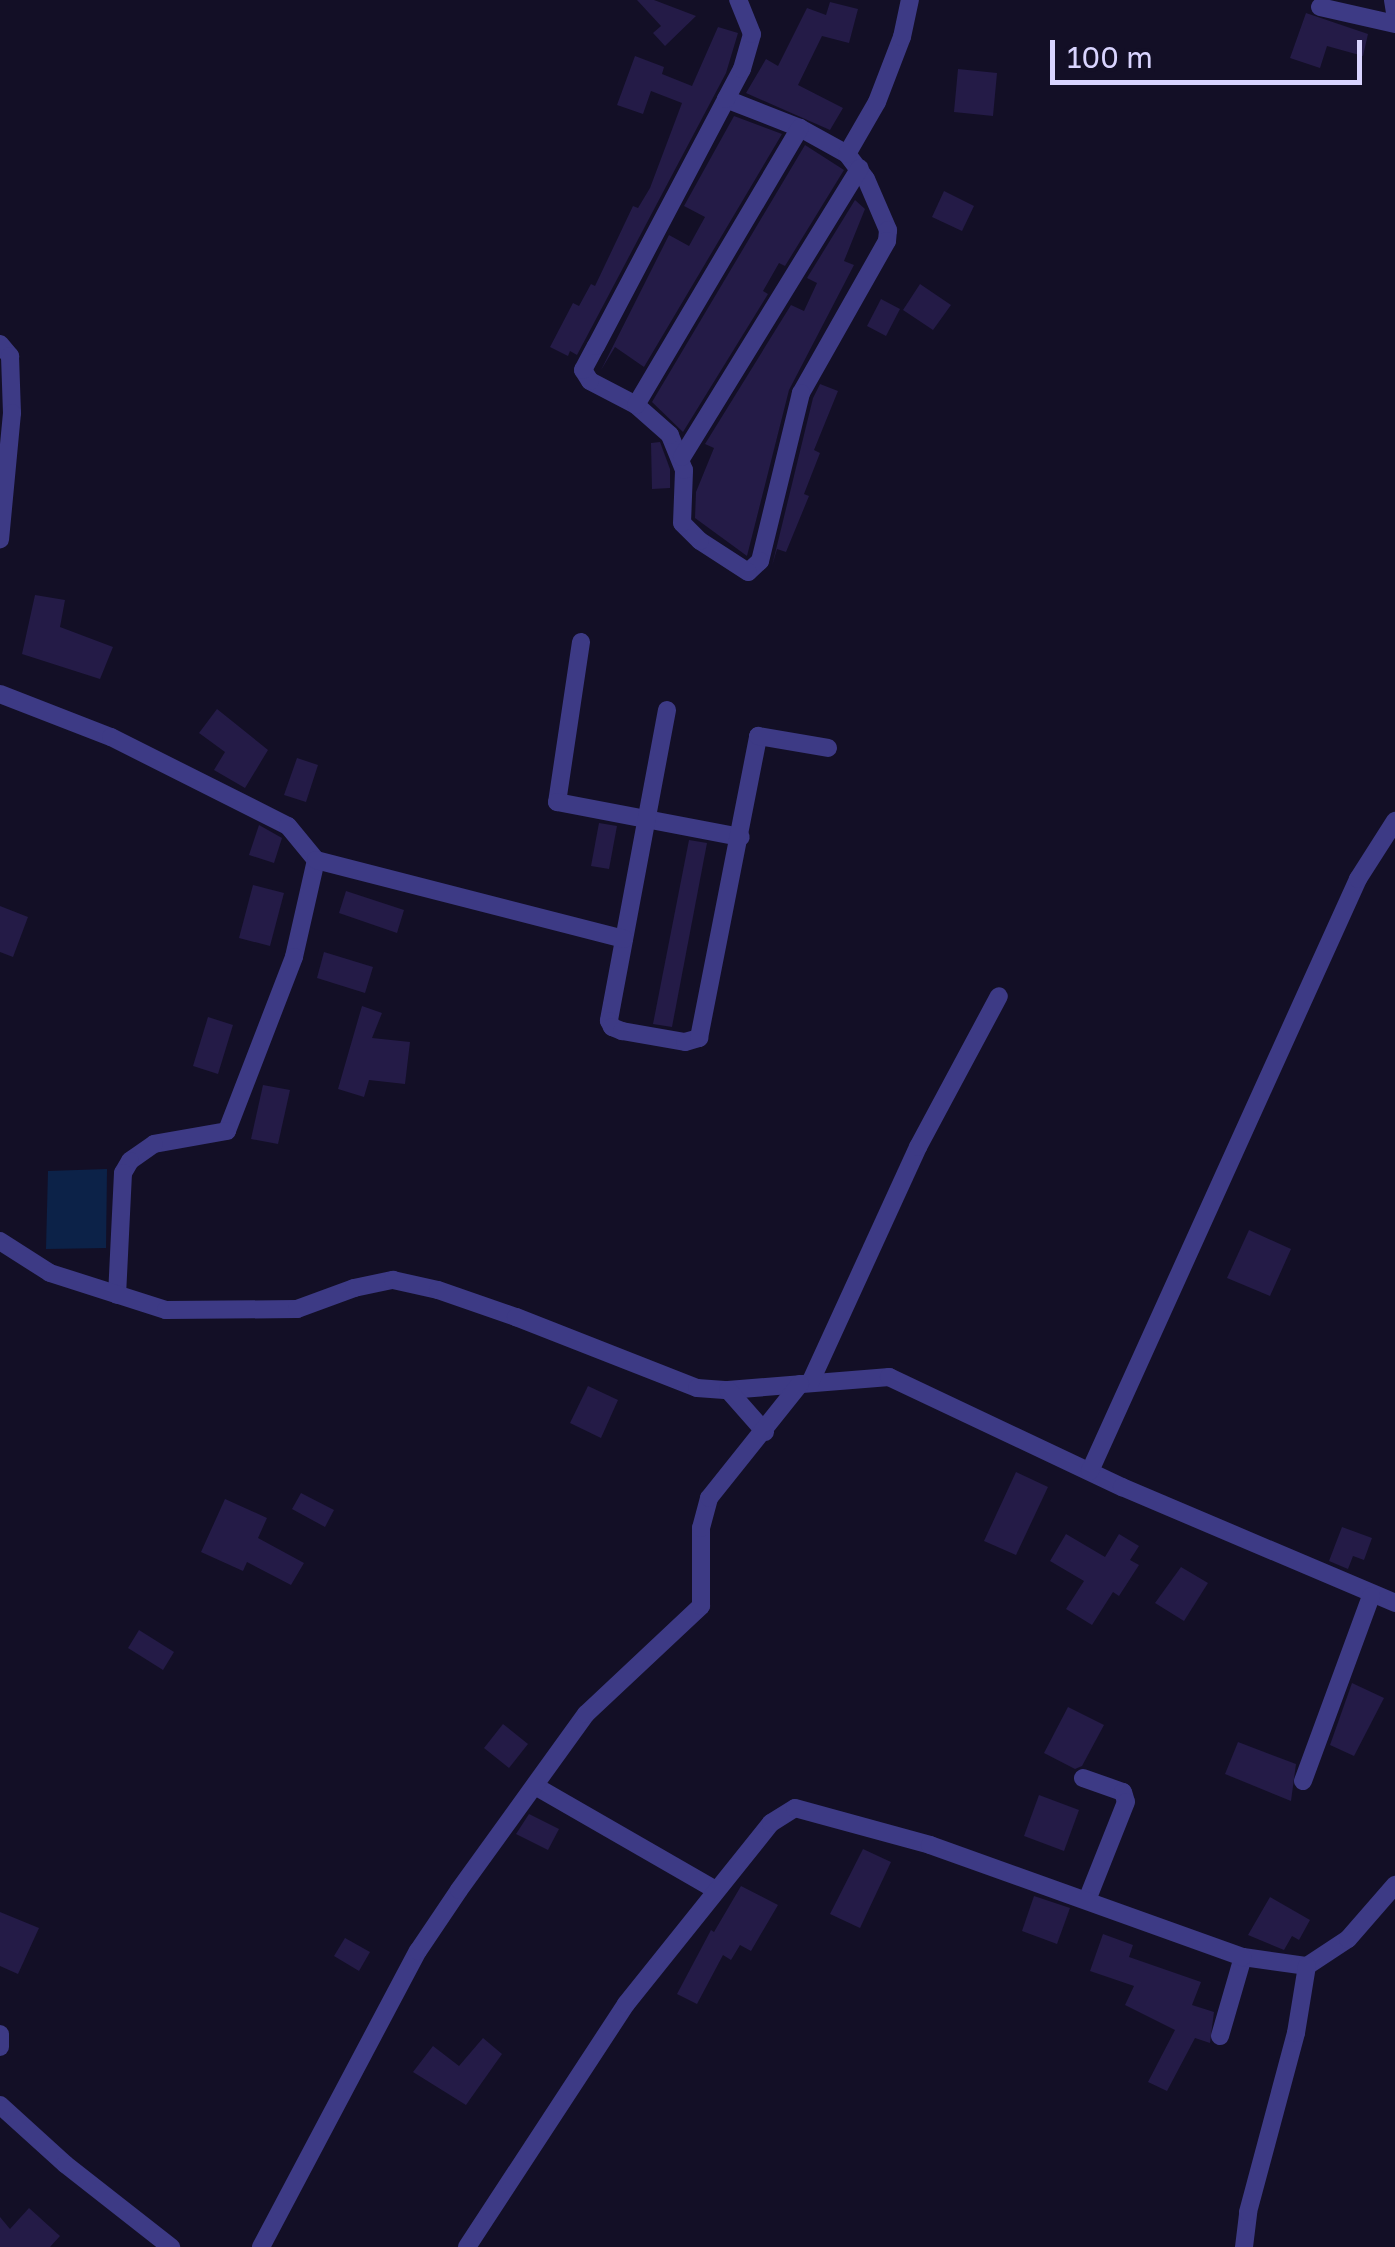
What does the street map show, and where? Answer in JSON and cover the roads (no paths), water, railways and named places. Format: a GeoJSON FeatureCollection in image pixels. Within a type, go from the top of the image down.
{"type":"FeatureCollection","features":[{"type":"Feature","properties":{"kind":"street"},"geometry":{"type":"LineString","coordinates":[[726,99],[800,128],[854,161],[885,215],[887,242],[801,393],[760,561],[752,572],[700,542],[682,523],[682,457],[670,435],[636,405],[590,381],[583,370],[726,99],[742,69],[752,34],[738,0]]}},
{"type":"Feature","properties":{"kind":"street"},"geometry":{"type":"LineString","coordinates":[[682,457],[854,161],[902,37],[908,0]]}},
{"type":"Feature","properties":{"kind":"street"},"geometry":{"type":"LineString","coordinates":[[1393,0],[1395,13]]}},
{"type":"Feature","properties":{"kind":"street"},"geometry":{"type":"LineString","coordinates":[[1320,6],[1395,24]]}},
{"type":"Feature","properties":{"kind":"street"},"geometry":{"type":"LineString","coordinates":[[636,405],[800,128]]}},
{"type":"Feature","properties":{"kind":"street"},"geometry":{"type":"LineString","coordinates":[[0,344],[10,356],[12,413],[0,539]]}},
{"type":"Feature","properties":{"kind":"street"},"geometry":{"type":"LineString","coordinates":[[581,642],[557,802],[741,837]]}},
{"type":"Feature","properties":{"kind":"street"},"geometry":{"type":"LineString","coordinates":[[0,694],[110,737],[288,826],[316,860],[624,938]]}},
{"type":"Feature","properties":{"kind":"street"},"geometry":{"type":"LineString","coordinates":[[667,710],[624,938],[612,1027],[695,1041],[701,1031],[758,736],[828,748]]}},
{"type":"Feature","properties":{"kind":"street"},"geometry":{"type":"LineString","coordinates":[[1090,1471],[1358,879],[1395,821]]}},
{"type":"Feature","properties":{"kind":"street"},"geometry":{"type":"LineString","coordinates":[[117,1295],[123,1174],[130,1161],[154,1144],[227,1131],[294,957],[316,860]]}},
{"type":"Feature","properties":{"kind":"street"},"geometry":{"type":"LineString","coordinates":[[262,2247],[418,1950],[586,1714],[695,1616],[704,1596],[703,1513],[708,1498],[805,1384],[918,1147],[1000,996]]}},
{"type":"Feature","properties":{"kind":"street"},"geometry":{"type":"LineString","coordinates":[[0,1242],[50,1273],[166,1310],[297,1309],[354,1288],[392,1280],[438,1290],[516,1316],[679,1383],[728,1390],[875,1376],[902,1381],[1090,1471],[1371,1596],[1395,1603]]}},
{"type":"Feature","properties":{"kind":"street"},"geometry":{"type":"LineString","coordinates":[[728,1390],[765,1432]]}},
{"type":"Feature","properties":{"kind":"street"},"geometry":{"type":"LineString","coordinates":[[1304,1780],[1371,1596]]}},
{"type":"Feature","properties":{"kind":"street"},"geometry":{"type":"LineString","coordinates":[[1083,1778],[1123,1792],[1126,1802],[1087,1900]]}},
{"type":"Feature","properties":{"kind":"street"},"geometry":{"type":"LineString","coordinates":[[534,1786],[716,1890]]}},
{"type":"Feature","properties":{"kind":"street"},"geometry":{"type":"LineString","coordinates":[[467,2247],[626,2004],[771,1824],[795,1808],[930,1845],[1242,1957],[1307,1966],[1348,1938],[1395,1885]]}},
{"type":"Feature","properties":{"kind":"street"},"geometry":{"type":"LineString","coordinates":[[1220,2036],[1242,1957]]}},
{"type":"Feature","properties":{"kind":"street"},"geometry":{"type":"LineString","coordinates":[[1244,2247],[1248,2212],[1296,2033],[1307,1966]]}},
{"type":"Feature","properties":{"kind":"street"},"geometry":{"type":"LineString","coordinates":[[0,2034],[0,2047]]}},
{"type":"Feature","properties":{"kind":"street"},"geometry":{"type":"LineString","coordinates":[[0,2105],[65,2164],[170,2247]]}},
{"type":"Feature","properties":{"kind":"water"},"geometry":{"type":"Polygon","coordinates":[[[107,1169],[106,1248],[46,1249],[48,1171],[107,1169]]]}}]}
